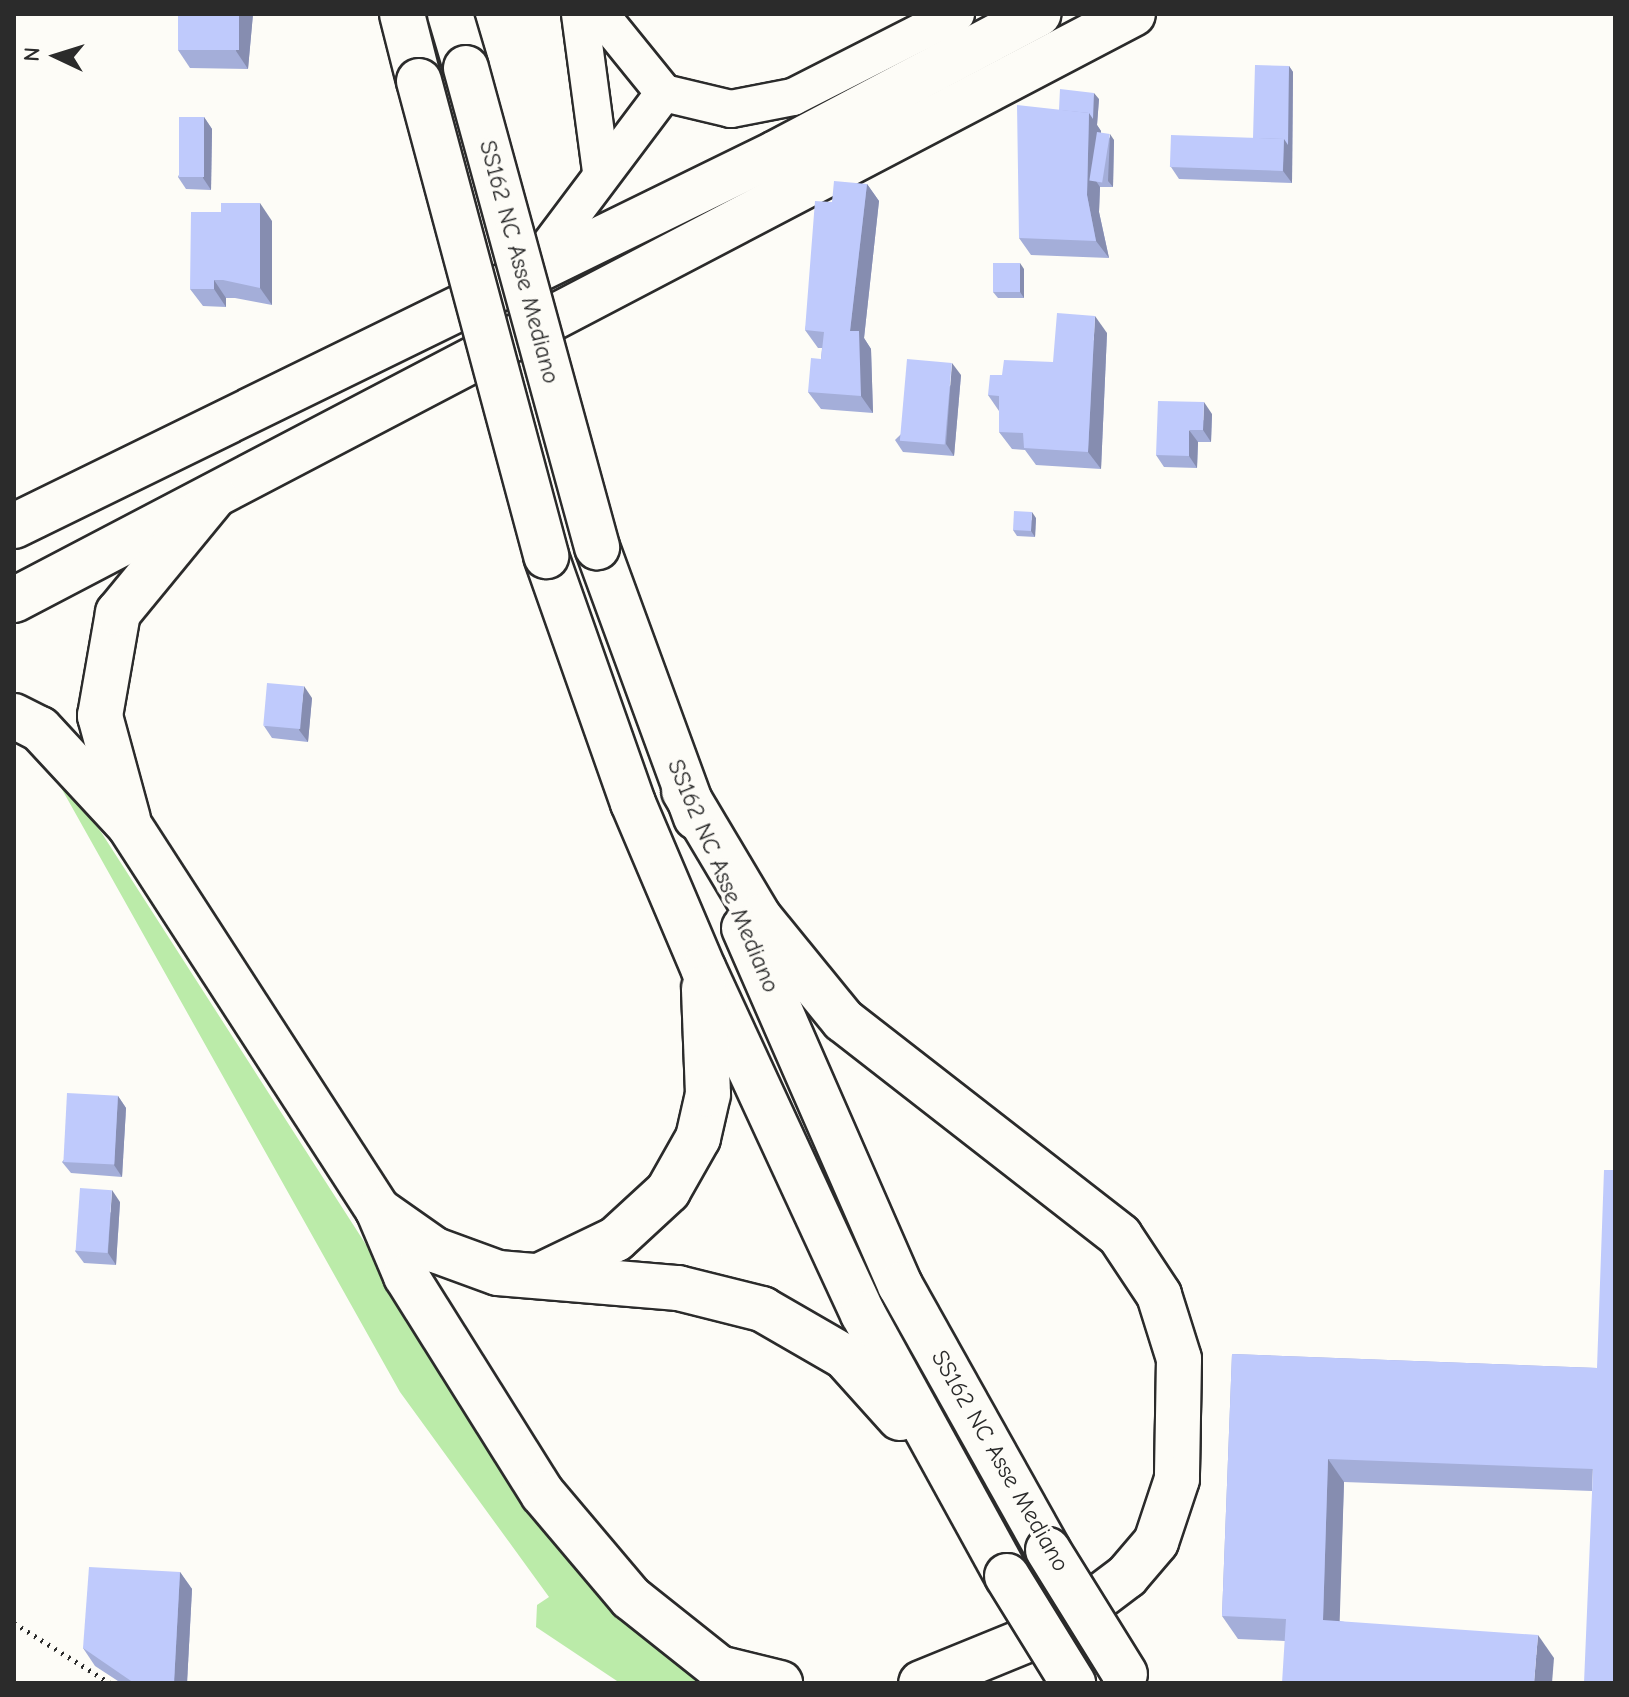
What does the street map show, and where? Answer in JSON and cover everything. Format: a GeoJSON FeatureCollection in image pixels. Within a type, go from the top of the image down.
{"type":"FeatureCollection","features":[{"type":"Feature","properties":{"kind":"main road","name":"SS162 NC Asse Mediano"},"geometry":{"type":"LineString","coordinates":[[402,14],[546,556],[633,803],[704,970],[863,1314],[943,1466],[1073,1683]]}},
{"type":"Feature","properties":{"kind":"main road","name":"SS162 NC Asse Mediano"},"geometry":{"type":"LineString","coordinates":[[450,14],[597,547],[684,791],[900,1285],[1048,1550],[1128,1678]]}},
{"type":"Feature","properties":{"kind":"main road"},"geometry":{"type":"LineString","coordinates":[[14,526],[526,276],[1038,14]]}},
{"type":"Feature","properties":{"kind":"main road"},"geometry":{"type":"LineString","coordinates":[[14,600],[1133,14]]}},
{"type":"Feature","properties":{"kind":"main road"},"geometry":{"type":"LineString","coordinates":[[129,825],[100,716],[103,670],[118,613],[214,496]]}},
{"type":"Feature","properties":{"kind":"main road"},"geometry":{"type":"LineString","coordinates":[[14,716],[40,729],[129,825],[378,1210],[406,1276],[543,1494],[631,1598],[719,1668],[780,1683]]}},
{"type":"Feature","properties":{"kind":"main road"},"geometry":{"type":"LineString","coordinates":[[684,791],[759,917],[843,1020],[1120,1236],[1159,1295],[1179,1359],[1177,1479],[1156,1542],[1127,1576],[1061,1626],[921,1683]]}},
{"type":"Feature","properties":{"kind":"main road"},"geometry":{"type":"LineString","coordinates":[[541,1275],[616,1239],[668,1191],[698,1138],[708,1094],[704,970]]}},
{"type":"Feature","properties":{"kind":"main road"},"geometry":{"type":"LineString","coordinates":[[378,1210],[435,1250],[498,1273],[678,1288],[762,1309],[845,1357],[943,1466]]}},
{"type":"Feature","properties":{"kind":"street"},"geometry":{"type":"LineString","coordinates":[[580,14],[601,172]]}},
{"type":"Feature","properties":{"kind":"street"},"geometry":{"type":"LineString","coordinates":[[600,14],[664,93],[731,109],[793,97],[956,14]]}},
{"type":"Feature","properties":{"kind":"street"},"geometry":{"type":"LineString","coordinates":[[526,276],[577,215],[601,172],[664,93]]}},
{"type":"Feature","properties":{"kind":"path"},"geometry":{"type":"LineString","coordinates":[[14,1623],[110,1683]]}},
{"type":"Feature","properties":{"kind":"green space"},"geometry":{"type":"Polygon","coordinates":[[[50,768],[101,832],[381,1268],[732,1683],[620,1683],[536,1627],[537,1605],[549,1597],[400,1392],[50,768]]]}},
{"type":"Feature","properties":{"kind":"building"},"geometry":{"type":"Polygon","coordinates":[[[178,14],[239,14],[239,50],[178,50],[178,14]]]}},
{"type":"Feature","properties":{"kind":"building"},"geometry":{"type":"Polygon","coordinates":[[[1255,65],[1289,66],[1288,145],[1284,139],[1253,138],[1255,65]]]}},
{"type":"Feature","properties":{"kind":"building"},"geometry":{"type":"Polygon","coordinates":[[[1060,89],[1094,93],[1093,119],[1089,113],[1059,110],[1060,89]]]}},
{"type":"Feature","properties":{"kind":"building"},"geometry":{"type":"Polygon","coordinates":[[[1017,105],[1089,113],[1087,195],[1096,241],[1019,238],[1017,105]]]}},
{"type":"Feature","properties":{"kind":"building"},"geometry":{"type":"Polygon","coordinates":[[[179,117],[204,117],[204,177],[179,177],[179,117]]]}},
{"type":"Feature","properties":{"kind":"building"},"geometry":{"type":"Polygon","coordinates":[[[1097,132],[1110,134],[1102,182],[1089,180],[1097,132]]]}},
{"type":"Feature","properties":{"kind":"building"},"geometry":{"type":"Polygon","coordinates":[[[1171,135],[1284,139],[1283,171],[1170,167],[1171,135]]]}},
{"type":"Feature","properties":{"kind":"building"},"geometry":{"type":"Polygon","coordinates":[[[834,181],[867,184],[850,331],[859,331],[861,396],[808,392],[811,358],[821,359],[824,332],[805,330],[815,201],[832,202],[834,181]]]}},
{"type":"Feature","properties":{"kind":"building"},"geometry":{"type":"Polygon","coordinates":[[[221,203],[260,203],[260,288],[214,280],[214,289],[190,289],[191,212],[221,212],[221,203]]]}},
{"type":"Feature","properties":{"kind":"building"},"geometry":{"type":"Polygon","coordinates":[[[993,263],[1020,263],[1020,292],[993,292],[993,263]]]}},
{"type":"Feature","properties":{"kind":"building"},"geometry":{"type":"Polygon","coordinates":[[[1057,313],[1095,316],[1088,452],[1024,448],[1023,433],[999,432],[999,396],[988,395],[990,375],[1002,375],[1004,360],[1053,362],[1057,313]]]}},
{"type":"Feature","properties":{"kind":"building"},"geometry":{"type":"Polygon","coordinates":[[[907,359],[952,363],[945,445],[900,441],[907,359]]]}},
{"type":"Feature","properties":{"kind":"building"},"geometry":{"type":"Polygon","coordinates":[[[1158,401],[1204,402],[1203,430],[1189,430],[1189,456],[1156,455],[1158,401]]]}},
{"type":"Feature","properties":{"kind":"building"},"geometry":{"type":"Polygon","coordinates":[[[1014,511],[1032,512],[1031,531],[1013,530],[1014,511]]]}},
{"type":"Feature","properties":{"kind":"building"},"geometry":{"type":"Polygon","coordinates":[[[267,683],[304,686],[300,729],[263,726],[267,683]]]}},
{"type":"Feature","properties":{"kind":"building"},"geometry":{"type":"Polygon","coordinates":[[[67,1093],[118,1096],[114,1165],[63,1162],[67,1093]]]}},
{"type":"Feature","properties":{"kind":"building"},"geometry":{"type":"Polygon","coordinates":[[[1604,1170],[1615,1170],[1615,1683],[1584,1683],[1593,1469],[1328,1459],[1323,1620],[1538,1635],[1534,1683],[1282,1683],[1286,1619],[1222,1616],[1232,1354],[1597,1368],[1604,1170]]]}},
{"type":"Feature","properties":{"kind":"building"},"geometry":{"type":"Polygon","coordinates":[[[80,1188],[112,1190],[108,1253],[76,1251],[80,1188]]]}},
{"type":"Feature","properties":{"kind":"building"},"geometry":{"type":"Polygon","coordinates":[[[89,1567],[180,1572],[174,1683],[134,1683],[83,1648],[89,1567]]]}}]}
